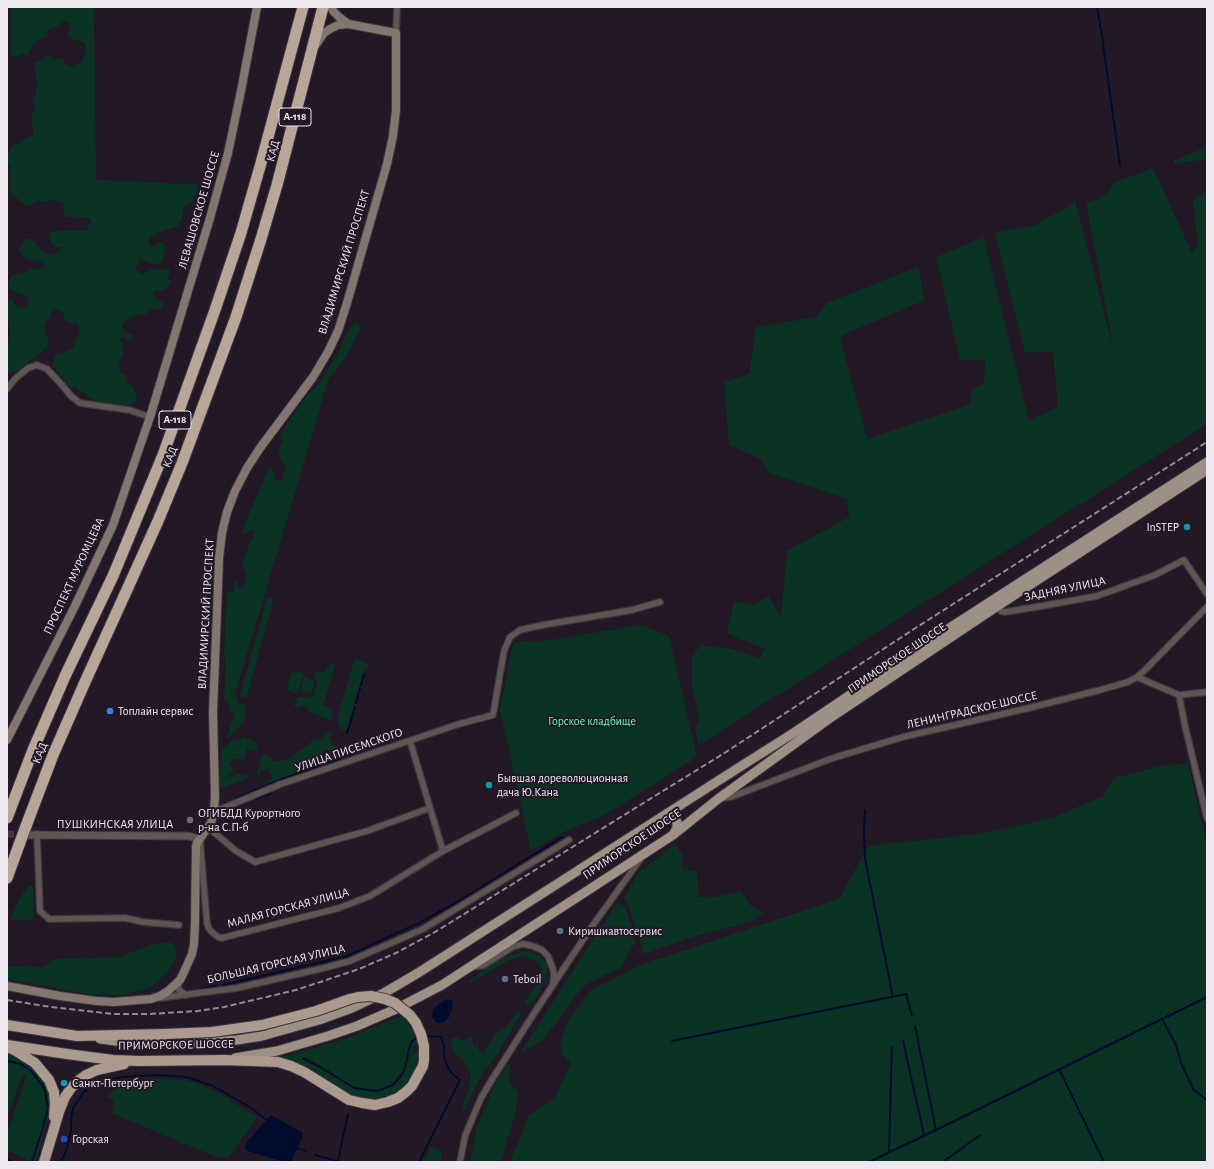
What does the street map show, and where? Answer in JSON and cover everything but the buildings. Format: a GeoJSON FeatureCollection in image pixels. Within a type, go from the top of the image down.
{"type":"FeatureCollection","features":[{"type":"Feature","properties":{"kind":"highway","name":"КАД"},"geometry":{"type":"LineString","coordinates":[[7,818],[33,750],[66,674],[113,576],[163,455],[241,233],[303,7]]}},
{"type":"Feature","properties":{"kind":"highway","name":"КАД"},"geometry":{"type":"LineString","coordinates":[[7,878],[19,845],[27,830],[53,756],[158,521],[182,463],[236,317],[262,239],[313,50],[323,7]]}},
{"type":"Feature","properties":{"kind":"highway"},"geometry":{"type":"LineString","coordinates":[[77,1036],[212,1032],[262,1025],[316,1011],[350,999],[371,996],[395,1003],[410,1015],[421,1034],[424,1046],[423,1066],[412,1086],[398,1098],[388,1102],[375,1104],[349,1100],[304,1072],[278,1062],[263,1060],[224,1060]]}},
{"type":"Feature","properties":{"kind":"highway","name":"ПРИМОРСКОЕ ШОССЕ"},"geometry":{"type":"LineString","coordinates":[[7,1025],[77,1036]]}},
{"type":"Feature","properties":{"kind":"highway","name":"ПРИМОРСКОЕ ШОССЕ"},"geometry":{"type":"LineString","coordinates":[[7,1046],[113,1060],[224,1060]]}},
{"type":"Feature","properties":{"kind":"highway"},"geometry":{"type":"LineString","coordinates":[[7,1046],[35,1063],[49,1080],[54,1092],[54,1129]]}},
{"type":"Feature","properties":{"kind":"highway"},"geometry":{"type":"LineString","coordinates":[[44,1162],[65,1097],[71,1088],[86,1075],[97,1070],[139,1061]]}},
{"type":"Feature","properties":{"kind":"main road","name":"ЛЕВАШОВСКОЕ ШОССЕ"},"geometry":{"type":"LineString","coordinates":[[150,417],[228,153],[257,7]]}},
{"type":"Feature","properties":{"kind":"main road"},"geometry":{"type":"LineString","coordinates":[[331,7],[339,17],[348,24]]}},
{"type":"Feature","properties":{"kind":"main road"},"geometry":{"type":"LineString","coordinates":[[313,50],[324,33],[338,25],[348,24],[396,33]]}},
{"type":"Feature","properties":{"kind":"main road","name":"ВЛАДИМИРСКИЙ ПРОСПЕКТ"},"geometry":{"type":"LineString","coordinates":[[151,999],[168,991],[180,980],[188,964],[194,944],[196,848],[200,839],[208,828],[213,817],[214,810],[213,712],[218,586],[222,539],[227,512],[235,491],[247,468],[313,377],[328,352],[338,331],[368,231],[392,136],[396,110],[396,33]]}},
{"type":"Feature","properties":{"kind":"main road","name":"ПРОСПЕКТ МУРОМЦЕВА"},"geometry":{"type":"LineString","coordinates":[[7,740],[74,608],[112,525],[150,417]]}},
{"type":"Feature","properties":{"kind":"main road","name":"ПРИМОРСКОЕ ШОССЕ"},"geometry":{"type":"LineString","coordinates":[[77,1036],[132,1043],[187,1044],[219,1042],[268,1034],[319,1020],[352,1008],[384,993],[665,816],[795,732],[951,627],[1207,462]]}},
{"type":"Feature","properties":{"kind":"main road","name":"ПРИМОРСКОЕ ШОССЕ"},"geometry":{"type":"LineString","coordinates":[[224,1060],[277,1051],[328,1036],[357,1026],[396,1009],[442,985],[673,835],[718,799],[830,718],[996,607],[1207,470]]}},
{"type":"Feature","properties":{"kind":"main road"},"geometry":{"type":"LineString","coordinates":[[665,816],[671,816],[677,822],[677,828],[673,835]]}},
{"type":"Feature","properties":{"kind":"main road","name":"БОЛЬШАЯ ГОРСКАЯ УЛИЦА"},"geometry":{"type":"LineString","coordinates":[[7,986],[96,1001],[114,1002],[151,999]]}},
{"type":"Feature","properties":{"kind":"street","name":"ВЛАДИМИРСКИЙ ПРОСПЕКТ"},"geometry":{"type":"LineString","coordinates":[[396,33],[397,7]]}},
{"type":"Feature","properties":{"kind":"street"},"geometry":{"type":"LineString","coordinates":[[7,389],[15,379],[28,368],[37,365],[47,369],[62,384],[71,396],[80,403],[129,410],[150,417]]}},
{"type":"Feature","properties":{"kind":"street","name":"ЗАДНЯЯ УЛИЦА"},"geometry":{"type":"LineString","coordinates":[[996,607],[1005,612],[1097,596],[1155,574],[1184,560],[1207,594]]}},
{"type":"Feature","properties":{"kind":"street","name":"УЛИЦА ПИСЕМСКОГО"},"geometry":{"type":"LineString","coordinates":[[214,810],[221,809],[281,784],[459,724],[493,715],[504,651],[510,637],[520,630],[632,610],[660,602]]}},
{"type":"Feature","properties":{"kind":"street","name":"ЛЕНИНГРАДСКОЕ ШОССЕ"},"geometry":{"type":"LineString","coordinates":[[718,799],[731,797],[833,758],[896,739],[1128,682],[1137,677],[1178,638],[1207,607]]}},
{"type":"Feature","properties":{"kind":"street"},"geometry":{"type":"LineString","coordinates":[[1137,677],[1179,695],[1207,692]]}},
{"type":"Feature","properties":{"kind":"street"},"geometry":{"type":"LineString","coordinates":[[1179,695],[1207,818]]}},
{"type":"Feature","properties":{"kind":"street"},"geometry":{"type":"LineString","coordinates":[[410,741],[443,851]]}},
{"type":"Feature","properties":{"kind":"street"},"geometry":{"type":"LineString","coordinates":[[208,828],[236,851],[255,862],[366,831],[430,808]]}},
{"type":"Feature","properties":{"kind":"street","name":"МАЛАЯ ГОРСКАЯ УЛИЦА"},"geometry":{"type":"LineString","coordinates":[[200,839],[207,923],[212,932],[218,937],[222,938],[339,908],[370,896],[443,851],[516,813]]}},
{"type":"Feature","properties":{"kind":"street","name":"ПУШКИНСКАЯ УЛИЦА"},"geometry":{"type":"LineString","coordinates":[[27,830],[37,834],[188,836],[200,839]]}},
{"type":"Feature","properties":{"kind":"street"},"geometry":{"type":"LineString","coordinates":[[37,834],[40,911],[49,919],[125,918],[143,922],[179,925]]}},
{"type":"Feature","properties":{"kind":"street","name":"БОЛЬШАЯ ГОРСКАЯ УЛИЦА"},"geometry":{"type":"LineString","coordinates":[[151,999],[237,988],[350,961],[423,929],[570,840]]}},
{"type":"Feature","properties":{"kind":"street"},"geometry":{"type":"LineString","coordinates":[[460,1162],[466,1136],[481,1098],[553,985],[610,901],[646,852]]}},
{"type":"Feature","properties":{"kind":"street"},"geometry":{"type":"LineString","coordinates":[[469,968],[484,965],[514,946],[523,944],[533,946],[542,950],[548,956],[554,974],[553,985]]}},
{"type":"Feature","properties":{"kind":"street"},"geometry":{"type":"LineString","coordinates":[[180,980],[178,985],[179,990],[187,995]]}},
{"type":"Feature","properties":{"kind":"green space"},"geometry":{"type":"Polygon","coordinates":[[[11,7],[94,7],[96,180],[195,184],[198,188],[191,203],[183,208],[183,216],[178,226],[155,234],[149,239],[148,242],[151,246],[162,242],[166,246],[162,262],[154,265],[140,260],[136,266],[136,269],[142,275],[151,269],[169,269],[170,272],[167,279],[172,282],[164,290],[153,292],[153,297],[163,303],[162,308],[157,310],[149,308],[145,315],[134,316],[122,323],[123,331],[133,336],[129,340],[119,339],[122,343],[123,355],[118,367],[120,372],[125,375],[127,383],[132,386],[137,394],[136,401],[126,407],[110,403],[102,404],[96,402],[75,387],[70,387],[52,365],[56,354],[62,353],[75,346],[74,344],[76,338],[80,334],[78,324],[67,322],[64,314],[57,309],[52,310],[51,317],[45,323],[44,332],[48,337],[49,342],[46,348],[17,371],[8,373],[7,352],[10,332],[7,303],[12,299],[16,306],[22,308],[27,305],[29,297],[9,288],[10,277],[12,275],[24,273],[30,268],[41,269],[45,265],[40,261],[27,259],[20,253],[19,248],[26,239],[32,239],[44,252],[51,255],[54,254],[62,250],[63,247],[55,247],[51,243],[49,234],[51,232],[68,230],[86,231],[92,220],[90,218],[65,216],[63,204],[55,200],[43,202],[38,201],[31,206],[26,205],[12,195],[10,187],[10,166],[7,159],[10,149],[13,145],[19,144],[28,137],[34,136],[31,116],[36,109],[36,106],[32,102],[36,94],[37,85],[35,63],[48,56],[55,60],[64,58],[65,64],[70,67],[81,63],[86,50],[83,42],[73,40],[67,34],[71,24],[63,21],[57,27],[49,29],[46,37],[36,42],[27,56],[22,53],[16,58],[11,55],[11,7]]]}},
{"type":"Feature","properties":{"kind":"green space"},"geometry":{"type":"Polygon","coordinates":[[[1207,147],[1207,159],[1174,164],[1174,160],[1207,147]]]}},
{"type":"Feature","properties":{"kind":"green space"},"geometry":{"type":"Polygon","coordinates":[[[1153,168],[1192,253],[1198,244],[1193,199],[1207,190],[1207,424],[698,744],[695,727],[700,722],[692,689],[692,658],[700,645],[728,648],[760,658],[765,649],[727,633],[734,601],[752,605],[769,597],[781,617],[787,551],[849,517],[847,499],[769,473],[761,459],[729,445],[724,382],[749,374],[756,327],[817,317],[827,303],[918,267],[925,300],[840,336],[867,439],[969,405],[972,390],[984,383],[985,361],[960,360],[936,257],[984,237],[1029,421],[1058,407],[1053,352],[1025,353],[995,233],[1035,225],[1062,210],[1075,200],[1114,351],[1086,203],[1099,199],[1110,191],[1113,183],[1153,168]]]}},
{"type":"Feature","properties":{"kind":"green space"},"geometry":{"type":"Polygon","coordinates":[[[353,324],[359,324],[360,329],[346,357],[329,378],[235,694],[238,703],[246,705],[244,713],[247,717],[243,723],[227,738],[230,728],[229,724],[235,717],[234,712],[229,711],[230,703],[224,699],[226,662],[224,653],[227,592],[234,592],[234,583],[237,582],[239,587],[244,588],[247,574],[242,563],[254,532],[252,530],[245,535],[242,530],[269,468],[273,469],[276,480],[281,482],[285,468],[278,451],[283,439],[280,435],[307,395],[315,389],[338,353],[353,324]]]}},
{"type":"Feature","properties":{"kind":"green space"},"geometry":{"type":"Polygon","coordinates":[[[271,597],[273,602],[247,696],[241,698],[240,695],[267,599],[271,597]]]}},
{"type":"Feature","properties":{"kind":"green space","name":"Горское кладбище"},"geometry":{"type":"Polygon","coordinates":[[[642,625],[669,636],[697,757],[605,815],[566,831],[531,851],[500,710],[513,643],[544,641],[642,625]]]}},
{"type":"Feature","properties":{"kind":"green space"},"geometry":{"type":"Polygon","coordinates":[[[356,659],[368,664],[367,668],[364,670],[347,729],[342,730],[337,719],[354,661],[356,659]]]}},
{"type":"Feature","properties":{"kind":"green space"},"geometry":{"type":"Polygon","coordinates":[[[333,663],[335,665],[323,706],[331,708],[333,716],[330,720],[307,711],[308,707],[305,705],[297,708],[294,706],[298,697],[313,697],[318,682],[314,678],[316,672],[324,672],[333,663]]]}},
{"type":"Feature","properties":{"kind":"green space"},"geometry":{"type":"Polygon","coordinates":[[[293,670],[304,674],[297,693],[286,690],[293,670]]]}},
{"type":"Feature","properties":{"kind":"green space"},"geometry":{"type":"Polygon","coordinates":[[[304,677],[315,681],[311,694],[300,690],[304,677]]]}},
{"type":"Feature","properties":{"kind":"green space"},"geometry":{"type":"Polygon","coordinates":[[[331,731],[333,733],[329,738],[334,745],[342,747],[342,751],[337,753],[325,750],[321,754],[319,762],[324,762],[327,764],[324,767],[269,786],[266,784],[272,777],[268,769],[261,770],[258,777],[256,777],[262,756],[266,754],[275,762],[291,758],[298,750],[308,746],[313,739],[323,739],[325,734],[331,731]]]}},
{"type":"Feature","properties":{"kind":"green space"},"geometry":{"type":"Polygon","coordinates":[[[243,737],[257,743],[258,749],[256,751],[247,749],[244,759],[234,759],[230,764],[232,766],[233,773],[228,774],[227,778],[237,774],[250,776],[221,788],[222,749],[235,738],[238,741],[243,737]]]}},
{"type":"Feature","properties":{"kind":"green space"},"geometry":{"type":"Polygon","coordinates":[[[1188,764],[1207,844],[1207,1162],[509,1162],[517,1146],[528,1116],[555,1098],[571,1063],[562,1054],[560,1043],[567,1023],[590,991],[640,965],[839,899],[868,846],[985,833],[1052,818],[1103,796],[1114,778],[1165,765],[1188,764]]]}},
{"type":"Feature","properties":{"kind":"green space"},"geometry":{"type":"Polygon","coordinates":[[[675,844],[683,856],[681,868],[697,872],[698,897],[716,897],[741,891],[751,906],[764,912],[752,921],[686,939],[644,954],[628,903],[624,898],[639,872],[675,844]]]}},
{"type":"Feature","properties":{"kind":"green space"},"geometry":{"type":"Polygon","coordinates":[[[28,886],[33,886],[33,919],[10,920],[18,901],[28,886]]]}},
{"type":"Feature","properties":{"kind":"green space"},"geometry":{"type":"Polygon","coordinates":[[[617,903],[626,907],[635,943],[620,968],[584,985],[544,1039],[525,1051],[521,1051],[617,903]]]}},
{"type":"Feature","properties":{"kind":"green space"},"geometry":{"type":"Polygon","coordinates":[[[8,922],[8,966],[42,967],[54,959],[119,957],[153,944],[173,942],[177,955],[171,968],[153,986],[125,995],[88,994],[7,979],[8,922]]]}},
{"type":"Feature","properties":{"kind":"green space"},"geometry":{"type":"Polygon","coordinates":[[[521,952],[531,952],[540,956],[548,967],[541,989],[529,1005],[524,1003],[539,980],[542,971],[541,965],[535,960],[523,956],[512,959],[472,982],[468,982],[500,959],[521,952]]]}},
{"type":"Feature","properties":{"kind":"green space"},"geometry":{"type":"Polygon","coordinates":[[[517,1011],[522,1012],[496,1057],[483,1072],[460,1119],[470,1086],[471,1076],[463,1059],[454,1053],[451,1040],[456,1037],[462,1040],[468,1039],[471,1035],[472,1042],[475,1047],[478,1044],[479,1051],[483,1053],[495,1033],[504,1028],[510,1022],[517,1011]]]}},
{"type":"Feature","properties":{"kind":"green space"},"geometry":{"type":"Polygon","coordinates":[[[403,1015],[414,1030],[419,1041],[414,1047],[413,1053],[420,1053],[415,1071],[405,1085],[388,1097],[373,1100],[358,1098],[345,1093],[315,1071],[299,1063],[281,1059],[281,1057],[359,1034],[403,1015]]]}},
{"type":"Feature","properties":{"kind":"green space"},"geometry":{"type":"Polygon","coordinates":[[[7,1054],[21,1060],[40,1075],[48,1090],[51,1101],[50,1113],[36,1162],[7,1151],[7,1133],[27,1075],[23,1074],[7,1118],[7,1054]]]}},
{"type":"Feature","properties":{"kind":"green space"},"geometry":{"type":"Polygon","coordinates":[[[508,1064],[510,1066],[508,1082],[518,1092],[515,1114],[501,1162],[470,1162],[476,1130],[494,1086],[508,1064]]]}},
{"type":"Feature","properties":{"kind":"green space"},"geometry":{"type":"Polygon","coordinates":[[[140,1078],[187,1080],[217,1092],[257,1117],[229,1157],[219,1158],[112,1113],[115,1101],[107,1096],[118,1088],[139,1084],[140,1078]]]}},
{"type":"Feature","properties":{"kind":"green space"},"geometry":{"type":"Polygon","coordinates":[[[430,1148],[436,1148],[442,1152],[441,1162],[423,1162],[430,1148]]]}},
{"type":"Feature","properties":{"kind":"water"},"geometry":{"type":"Polygon","coordinates":[[[447,999],[453,1001],[452,1010],[449,1017],[442,1023],[437,1023],[432,1017],[433,1010],[447,999]]]}},
{"type":"Feature","properties":{"kind":"water"},"geometry":{"type":"Polygon","coordinates":[[[270,1116],[273,1116],[303,1133],[291,1162],[284,1162],[247,1151],[245,1149],[246,1143],[270,1116]]]}},
{"type":"Feature","properties":{"kind":"waterway"},"geometry":{"type":"LineString","coordinates":[[1097,7],[1120,166]]}},
{"type":"Feature","properties":{"kind":"waterway"},"geometry":{"type":"LineString","coordinates":[[361,685],[364,674]]}},
{"type":"Feature","properties":{"kind":"waterway"},"geometry":{"type":"LineString","coordinates":[[356,703],[360,688]]}},
{"type":"Feature","properties":{"kind":"waterway"},"geometry":{"type":"LineString","coordinates":[[347,733],[355,707]]}},
{"type":"Feature","properties":{"kind":"waterway"},"geometry":{"type":"LineString","coordinates":[[237,798],[279,780],[340,759]]}},
{"type":"Feature","properties":{"kind":"waterway"},"geometry":{"type":"LineString","coordinates":[[256,799],[271,793]]}},
{"type":"Feature","properties":{"kind":"waterway"},"geometry":{"type":"LineString","coordinates":[[865,810],[865,859],[893,997]]}},
{"type":"Feature","properties":{"kind":"waterway"},"geometry":{"type":"LineString","coordinates":[[223,985],[347,956],[419,923],[459,901],[562,837]]}},
{"type":"Feature","properties":{"kind":"waterway"},"geometry":{"type":"LineString","coordinates":[[198,990],[215,986]]}},
{"type":"Feature","properties":{"kind":"waterway"},"geometry":{"type":"LineString","coordinates":[[672,1041],[906,994],[912,1016]]}},
{"type":"Feature","properties":{"kind":"waterway"},"geometry":{"type":"LineString","coordinates":[[1207,997],[1162,1019],[1176,1045],[1181,1063],[1194,1090],[1207,1100]]}},
{"type":"Feature","properties":{"kind":"waterway"},"geometry":{"type":"LineString","coordinates":[[915,1026],[936,1130],[1162,1019]]}},
{"type":"Feature","properties":{"kind":"waterway"},"geometry":{"type":"LineString","coordinates":[[303,1058],[354,1088],[377,1091],[393,1085],[403,1073],[412,1041],[419,1036]]}},
{"type":"Feature","properties":{"kind":"waterway"},"geometry":{"type":"LineString","coordinates":[[419,1162],[460,1080],[451,1073],[447,1065],[441,1037],[425,1036]]}},
{"type":"Feature","properties":{"kind":"waterway"},"geometry":{"type":"LineString","coordinates":[[903,1041],[924,1135]]}},
{"type":"Feature","properties":{"kind":"waterway"},"geometry":{"type":"LineString","coordinates":[[889,1152],[892,1047]]}},
{"type":"Feature","properties":{"kind":"waterway"},"geometry":{"type":"LineString","coordinates":[[7,1061],[21,1064],[31,1071],[44,1088],[48,1108],[32,1161]]}},
{"type":"Feature","properties":{"kind":"waterway"},"geometry":{"type":"LineString","coordinates":[[1059,1069],[1104,1162]]}},
{"type":"Feature","properties":{"kind":"waterway"},"geometry":{"type":"LineString","coordinates":[[60,1162],[68,1145],[73,1108],[84,1092],[90,1086],[123,1077],[155,1075],[187,1077],[213,1086],[251,1108],[267,1120]]}},
{"type":"Feature","properties":{"kind":"waterway"},"geometry":{"type":"LineString","coordinates":[[338,1161],[348,1114]]}},
{"type":"Feature","properties":{"kind":"waterway"},"geometry":{"type":"LineString","coordinates":[[869,1162],[936,1130]]}},
{"type":"Feature","properties":{"kind":"waterway"},"geometry":{"type":"LineString","coordinates":[[943,1162],[980,1135]]}},
{"type":"Feature","properties":{"kind":"waterway"},"geometry":{"type":"LineString","coordinates":[[296,1148],[306,1151]]}},
{"type":"Feature","properties":{"kind":"waterway"},"geometry":{"type":"LineString","coordinates":[[315,1155],[340,1162]]}},
{"type":"Feature","properties":{"kind":"waterway"},"geometry":{"type":"LineString","coordinates":[[7,1159],[13,1162]]}},
{"type":"Feature","properties":{"kind":"tunnel"},"geometry":{"type":"LineString","coordinates":[[7,834],[25,835]]}},
{"type":"Feature","properties":{"kind":"railway"},"geometry":{"type":"LineString","coordinates":[[7,1000],[51,1007],[114,1014],[149,1014],[198,1011],[224,1007],[296,990],[359,969],[396,953],[435,932],[726,752],[914,629],[1207,442]]}},
{"type":"Feature","properties":{"kind":"place","name":"InSTEP"},"geometry":{"type":"Point","coordinates":[1187,527]}},
{"type":"Feature","properties":{"kind":"place","name":"Топлайн сервис"},"geometry":{"type":"Point","coordinates":[110,711]}},
{"type":"Feature","properties":{"kind":"place","name":"Бывшая дореволюционная дача Ю.Кана"},"geometry":{"type":"Point","coordinates":[489,785]}},
{"type":"Feature","properties":{"kind":"place","name":"ОГИБДД Курортного р-на С.П-б"},"geometry":{"type":"Point","coordinates":[190,820]}},
{"type":"Feature","properties":{"kind":"place","name":"Киришиавтосервис"},"geometry":{"type":"Point","coordinates":[560,931]}},
{"type":"Feature","properties":{"kind":"place","name":"Teboil"},"geometry":{"type":"Point","coordinates":[505,979]}},
{"type":"Feature","properties":{"kind":"place","name":"Санкт-Петербург"},"geometry":{"type":"Point","coordinates":[64,1083]}},
{"type":"Feature","properties":{"kind":"place","name":"Горская"},"geometry":{"type":"Point","coordinates":[64,1139]}}]}
